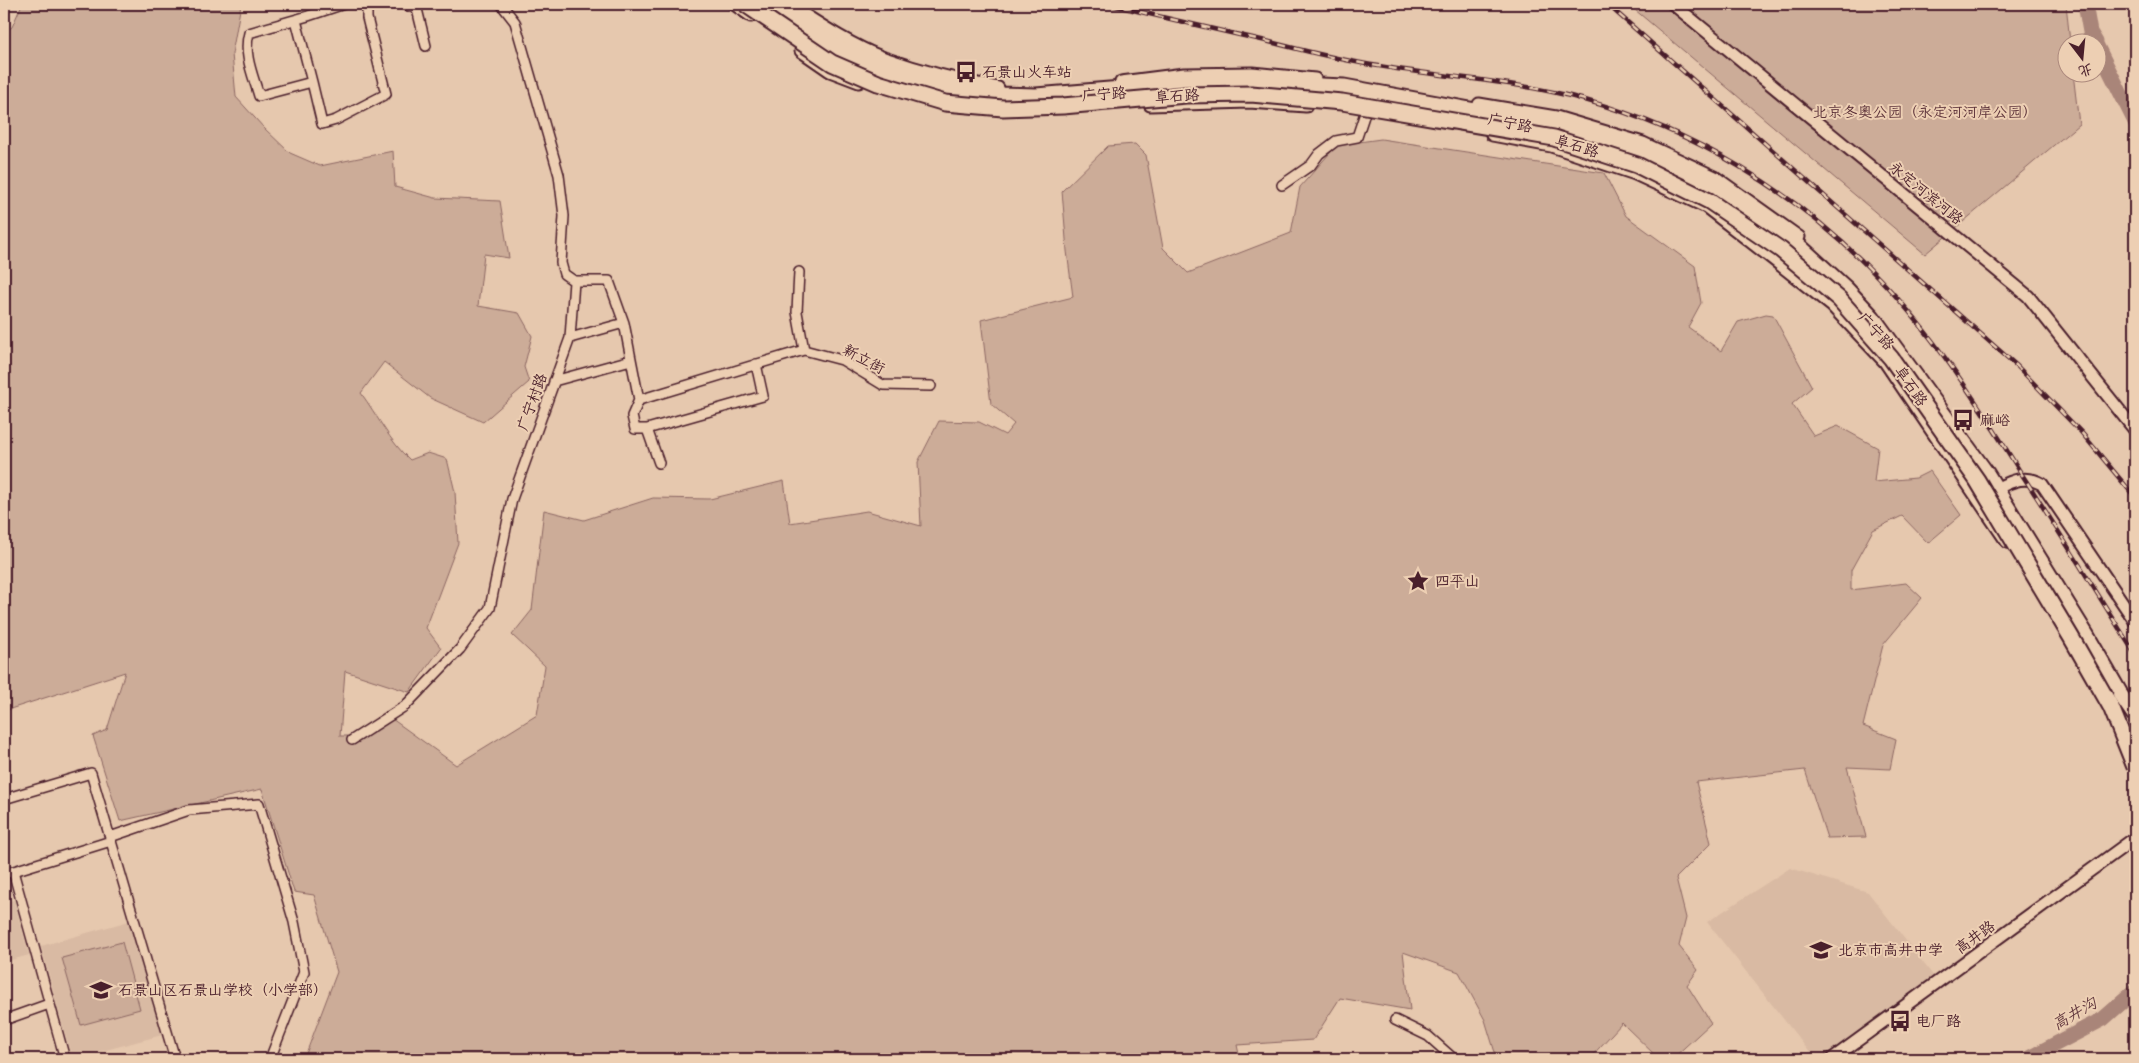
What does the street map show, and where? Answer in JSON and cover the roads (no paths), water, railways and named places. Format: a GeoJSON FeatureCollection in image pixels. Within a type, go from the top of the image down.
{"type":"FeatureCollection","features":[{"type":"Feature","properties":{"kind":"highway","name":"阜石路"},"geometry":{"type":"LineString","coordinates":[[745,4],[832,63],[878,83],[945,103],[1003,108],[1063,106],[1186,94],[1251,94],[1342,102],[1554,138],[1637,165],[1709,201],[1781,250],[1838,299],[1891,358],[1977,480],[2061,620],[2111,707],[2135,766]]}},
{"type":"Feature","properties":{"kind":"highway","name":"阜石路"},"geometry":{"type":"LineString","coordinates":[[772,4],[836,46],[881,67],[948,87],[1002,95],[1036,96],[1183,84],[1251,83],[1344,87],[1556,126],[1641,152],[1715,187],[1790,238],[1846,289],[1872,317],[1986,473],[2086,634],[2120,694],[2135,729]]}},
{"type":"Feature","properties":{"kind":"main road"},"geometry":{"type":"LineString","coordinates":[[2120,694],[2135,718]]}},
{"type":"Feature","properties":{"kind":"street"},"geometry":{"type":"LineString","coordinates":[[312,82],[259,96],[247,55],[246,43],[250,33],[344,4]]}},
{"type":"Feature","properties":{"kind":"street"},"geometry":{"type":"LineString","coordinates":[[296,20],[322,124],[336,120],[386,94],[367,18],[367,4]]}},
{"type":"Feature","properties":{"kind":"street"},"geometry":{"type":"LineString","coordinates":[[403,4],[417,9],[426,46]]}},
{"type":"Feature","properties":{"kind":"street"},"geometry":{"type":"LineString","coordinates":[[501,4],[515,22],[559,175],[564,216],[561,263],[564,274],[574,281],[609,281],[624,323],[639,400],[632,416],[635,429],[646,429],[763,396],[756,364]]}},
{"type":"Feature","properties":{"kind":"street","name":"广宁路"},"geometry":{"type":"LineString","coordinates":[[734,4],[830,71],[878,90],[945,108],[1002,115],[1188,103],[1249,102],[1341,109],[1412,119],[1551,146],[1635,174],[1706,207],[1832,306],[1885,362],[2055,616],[2106,702],[2135,766]]}},
{"type":"Feature","properties":{"kind":"street","name":"广宁路"},"geometry":{"type":"LineString","coordinates":[[788,4],[835,34],[883,58],[946,77],[997,88],[1061,90],[1184,74],[1252,73],[1342,82],[1556,117],[1643,143],[1715,177],[1791,230],[1851,285],[1899,343],[1956,424],[2100,649],[2121,686],[2135,718]]}},
{"type":"Feature","properties":{"kind":"street","name":"永定河滨河路"},"geometry":{"type":"LineString","coordinates":[[1672,4],[2028,296],[2135,430]]}},
{"type":"Feature","properties":{"kind":"street"},"geometry":{"type":"LineString","coordinates":[[1282,185],[1311,165],[1319,154],[1336,141],[1357,137],[1365,113]]}},
{"type":"Feature","properties":{"kind":"street"},"geometry":{"type":"LineString","coordinates":[[639,400],[804,350],[797,312],[799,272]]}},
{"type":"Feature","properties":{"kind":"street","name":"广宁村路"},"geometry":{"type":"LineString","coordinates":[[352,740],[405,706],[460,649],[490,608],[512,499],[570,338],[574,281]]}},
{"type":"Feature","properties":{"kind":"street"},"geometry":{"type":"LineString","coordinates":[[570,338],[624,323]]}},
{"type":"Feature","properties":{"kind":"street","name":"新立街"},"geometry":{"type":"LineString","coordinates":[[804,350],[842,360],[883,386],[931,386]]}},
{"type":"Feature","properties":{"kind":"street"},"geometry":{"type":"LineString","coordinates":[[554,381],[631,360]]}},
{"type":"Feature","properties":{"kind":"street"},"geometry":{"type":"LineString","coordinates":[[646,429],[659,463]]}},
{"type":"Feature","properties":{"kind":"street"},"geometry":{"type":"LineString","coordinates":[[1998,488],[2012,481],[2025,478],[2033,479],[2042,484],[2135,620]]}},
{"type":"Feature","properties":{"kind":"street"},"geometry":{"type":"LineString","coordinates":[[4,799],[91,773],[175,1059]]}},
{"type":"Feature","properties":{"kind":"street"},"geometry":{"type":"LineString","coordinates":[[64,1059],[8,872],[111,839],[189,810],[259,804],[294,922],[304,972],[270,1059]]}},
{"type":"Feature","properties":{"kind":"street","name":"高井路"},"geometry":{"type":"LineString","coordinates":[[1832,1059],[2135,838]]}},
{"type":"Feature","properties":{"kind":"street"},"geometry":{"type":"LineString","coordinates":[[4,1020],[49,1004]]}},
{"type":"Feature","properties":{"kind":"street"},"geometry":{"type":"LineString","coordinates":[[1395,1020],[1428,1036],[1454,1059]]}},
{"type":"Feature","properties":{"kind":"waterway","name":"高井沟"},"geometry":{"type":"LineString","coordinates":[[2085,4],[2090,32]]}},
{"type":"Feature","properties":{"kind":"waterway","name":"高井沟"},"geometry":{"type":"LineString","coordinates":[[2106,64],[2135,122]]}},
{"type":"Feature","properties":{"kind":"waterway","name":"高井沟"},"geometry":{"type":"LineString","coordinates":[[2027,1059],[2103,1019],[2135,991]]}},
{"type":"Feature","properties":{"kind":"railway"},"geometry":{"type":"LineString","coordinates":[[1108,4],[1349,61],[1529,87],[1585,100],[1664,128],[1739,166],[1774,189],[1841,241],[1871,270],[1914,317],[1952,367],[1987,420],[2135,654]]}},
{"type":"Feature","properties":{"kind":"railway"},"geometry":{"type":"LineString","coordinates":[[1607,4],[2017,366],[2081,432],[2135,497]]}},
{"type":"Feature","properties":{"kind":"place","name":"石景山火车站"},"geometry":{"type":"Point","coordinates":[966,72]}},
{"type":"Feature","properties":{"kind":"place","name":"麻峪"},"geometry":{"type":"Point","coordinates":[1963,420]}},
{"type":"Feature","properties":{"kind":"place","name":"四平山"},"geometry":{"type":"Point","coordinates":[1418,581]}},
{"type":"Feature","properties":{"kind":"place","name":"北京市高井中学"},"geometry":{"type":"Point","coordinates":[1821,950]}},
{"type":"Feature","properties":{"kind":"place","name":"石景山区石景山学校（小学部）"},"geometry":{"type":"Point","coordinates":[101,990]}},
{"type":"Feature","properties":{"kind":"place","name":"电厂路"},"geometry":{"type":"Point","coordinates":[1900,1021]}},
{"type":"Feature","properties":{"kind":"park label","name":"北京冬奥公园（永定河河岸公园）"},"geometry":{"type":"Point","coordinates":[1925,112]}}]}
